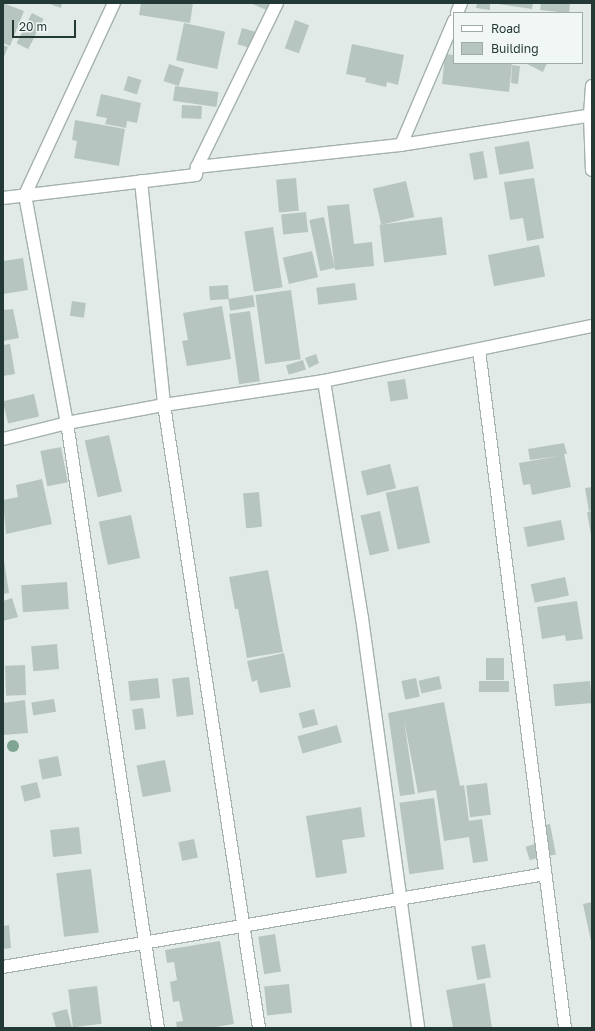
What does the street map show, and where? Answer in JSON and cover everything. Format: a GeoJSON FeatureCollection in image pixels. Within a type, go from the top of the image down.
{"type":"FeatureCollection","features":[{"type":"Feature","properties":{"kind":"street"},"geometry":{"type":"LineString","coordinates":[[114,3],[25,194],[67,423],[158,1028]]}},
{"type":"Feature","properties":{"kind":"street"},"geometry":{"type":"LineString","coordinates":[[3,198],[25,194],[196,175],[198,167],[277,3]]}},
{"type":"Feature","properties":{"kind":"street"},"geometry":{"type":"LineString","coordinates":[[458,12],[462,3]]}},
{"type":"Feature","properties":{"kind":"street"},"geometry":{"type":"LineString","coordinates":[[401,145],[453,22]]}},
{"type":"Feature","properties":{"kind":"street"},"geometry":{"type":"LineString","coordinates":[[592,86],[592,170]]}},
{"type":"Feature","properties":{"kind":"street"},"geometry":{"type":"LineString","coordinates":[[198,167],[401,145],[591,115]]}},
{"type":"Feature","properties":{"kind":"street"},"geometry":{"type":"LineString","coordinates":[[141,181],[164,405],[245,926],[259,1028]]}},
{"type":"Feature","properties":{"kind":"street"},"geometry":{"type":"LineString","coordinates":[[3,439],[67,423],[164,405],[324,381],[592,326]]}},
{"type":"Feature","properties":{"kind":"street"},"geometry":{"type":"LineString","coordinates":[[479,350],[564,1028]]}},
{"type":"Feature","properties":{"kind":"street"},"geometry":{"type":"LineString","coordinates":[[324,381],[362,618],[418,1028]]}},
{"type":"Feature","properties":{"kind":"street"},"geometry":{"type":"LineString","coordinates":[[3,967],[146,941],[400,900],[545,874]]}},
{"type":"Feature","properties":{"kind":"building"},"geometry":{"type":"Polygon","coordinates":[[[3,3],[24,11],[10,46],[3,43],[3,3]]]}},
{"type":"Feature","properties":{"kind":"building"},"geometry":{"type":"Polygon","coordinates":[[[47,3],[62,3],[61,8],[47,3]]]}},
{"type":"Feature","properties":{"kind":"building"},"geometry":{"type":"Polygon","coordinates":[[[141,3],[193,3],[190,23],[139,15],[141,3]]]}},
{"type":"Feature","properties":{"kind":"building"},"geometry":{"type":"Polygon","coordinates":[[[250,3],[273,3],[269,11],[250,3]]]}},
{"type":"Feature","properties":{"kind":"building"},"geometry":{"type":"Polygon","coordinates":[[[477,3],[490,3],[490,10],[476,8],[477,3]]]}},
{"type":"Feature","properties":{"kind":"building"},"geometry":{"type":"Polygon","coordinates":[[[491,3],[533,3],[532,9],[491,3]]]}},
{"type":"Feature","properties":{"kind":"building"},"geometry":{"type":"Polygon","coordinates":[[[541,3],[570,3],[569,12],[540,10],[541,3]]]}},
{"type":"Feature","properties":{"kind":"building"},"geometry":{"type":"Polygon","coordinates":[[[32,13],[44,19],[28,49],[17,43],[32,13]]]}},
{"type":"Feature","properties":{"kind":"building"},"geometry":{"type":"Polygon","coordinates":[[[295,20],[309,25],[299,53],[285,48],[295,20]]]}},
{"type":"Feature","properties":{"kind":"building"},"geometry":{"type":"Polygon","coordinates":[[[184,23],[225,32],[217,69],[176,60],[184,23]]]}},
{"type":"Feature","properties":{"kind":"building"},"geometry":{"type":"Polygon","coordinates":[[[242,28],[259,33],[255,49],[237,44],[242,28]]]}},
{"type":"Feature","properties":{"kind":"building"},"geometry":{"type":"Polygon","coordinates":[[[352,44],[404,55],[398,85],[387,82],[386,87],[365,82],[366,78],[346,74],[352,44]]]}},
{"type":"Feature","properties":{"kind":"building"},"geometry":{"type":"Polygon","coordinates":[[[3,45],[8,47],[3,59],[3,45]]]}},
{"type":"Feature","properties":{"kind":"building"},"geometry":{"type":"Polygon","coordinates":[[[445,54],[453,55],[453,64],[512,64],[509,92],[442,84],[445,54]]]}},
{"type":"Feature","properties":{"kind":"building"},"geometry":{"type":"Polygon","coordinates":[[[169,64],[184,69],[179,86],[163,81],[169,64]]]}},
{"type":"Feature","properties":{"kind":"building"},"geometry":{"type":"Polygon","coordinates":[[[527,64],[547,64],[543,72],[527,64]]]}},
{"type":"Feature","properties":{"kind":"building"},"geometry":{"type":"Polygon","coordinates":[[[512,65],[520,66],[518,84],[511,83],[512,65]]]}},
{"type":"Feature","properties":{"kind":"building"},"geometry":{"type":"Polygon","coordinates":[[[128,76],[141,80],[137,94],[124,90],[128,76]]]}},
{"type":"Feature","properties":{"kind":"building"},"geometry":{"type":"Polygon","coordinates":[[[175,86],[219,92],[216,107],[173,101],[175,86]]]}},
{"type":"Feature","properties":{"kind":"building"},"geometry":{"type":"Polygon","coordinates":[[[101,94],[141,103],[137,123],[127,121],[126,128],[105,124],[107,118],[96,116],[101,94]]]}},
{"type":"Feature","properties":{"kind":"building"},"geometry":{"type":"Polygon","coordinates":[[[182,105],[202,106],[201,119],[181,118],[182,105]]]}},
{"type":"Feature","properties":{"kind":"building"},"geometry":{"type":"Polygon","coordinates":[[[75,120],[125,129],[119,166],[74,158],[77,141],[72,140],[75,120]]]}},
{"type":"Feature","properties":{"kind":"building"},"geometry":{"type":"Polygon","coordinates":[[[529,141],[534,169],[499,175],[495,147],[529,141]]]}},
{"type":"Feature","properties":{"kind":"building"},"geometry":{"type":"Polygon","coordinates":[[[483,151],[488,178],[474,180],[469,153],[483,151]]]}},
{"type":"Feature","properties":{"kind":"building"},"geometry":{"type":"Polygon","coordinates":[[[296,178],[299,211],[279,213],[276,180],[296,178]]]}},
{"type":"Feature","properties":{"kind":"building"},"geometry":{"type":"Polygon","coordinates":[[[534,178],[544,238],[527,241],[523,218],[510,220],[504,182],[534,178]]]}},
{"type":"Feature","properties":{"kind":"building"},"geometry":{"type":"Polygon","coordinates":[[[406,181],[414,217],[381,225],[373,189],[406,181]]]}},
{"type":"Feature","properties":{"kind":"building"},"geometry":{"type":"Polygon","coordinates":[[[349,204],[354,244],[372,242],[374,266],[335,270],[327,206],[349,204]]]}},
{"type":"Feature","properties":{"kind":"building"},"geometry":{"type":"Polygon","coordinates":[[[306,212],[308,232],[283,235],[281,215],[306,212]]]}},
{"type":"Feature","properties":{"kind":"building"},"geometry":{"type":"Polygon","coordinates":[[[324,217],[335,268],[320,271],[309,220],[324,217]]]}},
{"type":"Feature","properties":{"kind":"building"},"geometry":{"type":"Polygon","coordinates":[[[442,217],[447,255],[384,262],[379,225],[442,217]]]}},
{"type":"Feature","properties":{"kind":"building"},"geometry":{"type":"Polygon","coordinates":[[[273,227],[283,287],[254,292],[244,232],[273,227]]]}},
{"type":"Feature","properties":{"kind":"building"},"geometry":{"type":"Polygon","coordinates":[[[539,245],[545,276],[494,286],[488,255],[539,245]]]}},
{"type":"Feature","properties":{"kind":"building"},"geometry":{"type":"Polygon","coordinates":[[[312,251],[318,277],[289,284],[283,258],[312,251]]]}},
{"type":"Feature","properties":{"kind":"building"},"geometry":{"type":"Polygon","coordinates":[[[23,258],[28,290],[3,294],[3,261],[23,258]]]}},
{"type":"Feature","properties":{"kind":"building"},"geometry":{"type":"Polygon","coordinates":[[[355,283],[357,300],[318,305],[316,288],[355,283]]]}},
{"type":"Feature","properties":{"kind":"building"},"geometry":{"type":"Polygon","coordinates":[[[228,285],[229,299],[210,300],[209,286],[228,285]]]}},
{"type":"Feature","properties":{"kind":"building"},"geometry":{"type":"Polygon","coordinates":[[[291,290],[301,359],[265,364],[255,295],[291,290]]]}},
{"type":"Feature","properties":{"kind":"building"},"geometry":{"type":"Polygon","coordinates":[[[253,295],[255,307],[230,311],[228,299],[253,295]]]}},
{"type":"Feature","properties":{"kind":"building"},"geometry":{"type":"Polygon","coordinates":[[[72,301],[86,303],[84,318],[70,316],[72,301]]]}},
{"type":"Feature","properties":{"kind":"building"},"geometry":{"type":"Polygon","coordinates":[[[222,306],[231,359],[187,366],[182,341],[188,340],[183,313],[222,306]]]}},
{"type":"Feature","properties":{"kind":"building"},"geometry":{"type":"Polygon","coordinates":[[[13,309],[19,338],[3,341],[3,310],[13,309]]]}},
{"type":"Feature","properties":{"kind":"building"},"geometry":{"type":"Polygon","coordinates":[[[250,311],[260,381],[239,384],[229,314],[250,311]]]}},
{"type":"Feature","properties":{"kind":"building"},"geometry":{"type":"Polygon","coordinates":[[[10,344],[15,374],[3,376],[3,345],[10,344]]]}},
{"type":"Feature","properties":{"kind":"building"},"geometry":{"type":"Polygon","coordinates":[[[316,354],[319,363],[309,368],[305,358],[316,354]]]}},
{"type":"Feature","properties":{"kind":"building"},"geometry":{"type":"Polygon","coordinates":[[[303,360],[306,370],[289,375],[286,365],[303,360]]]}},
{"type":"Feature","properties":{"kind":"building"},"geometry":{"type":"Polygon","coordinates":[[[405,379],[408,399],[390,402],[387,382],[405,379]]]}},
{"type":"Feature","properties":{"kind":"building"},"geometry":{"type":"Polygon","coordinates":[[[34,394],[39,416],[8,424],[3,401],[34,394]]]}},
{"type":"Feature","properties":{"kind":"building"},"geometry":{"type":"Polygon","coordinates":[[[109,435],[122,492],[98,497],[85,441],[109,435]]]}},
{"type":"Feature","properties":{"kind":"building"},"geometry":{"type":"Polygon","coordinates":[[[564,443],[567,454],[564,454],[571,487],[532,495],[530,484],[523,485],[519,463],[559,456],[530,460],[528,449],[564,443]]]}},
{"type":"Feature","properties":{"kind":"building"},"geometry":{"type":"Polygon","coordinates":[[[61,447],[68,482],[47,486],[40,451],[61,447]]]}},
{"type":"Feature","properties":{"kind":"building"},"geometry":{"type":"Polygon","coordinates":[[[390,464],[396,488],[367,496],[361,471],[390,464]]]}},
{"type":"Feature","properties":{"kind":"building"},"geometry":{"type":"Polygon","coordinates":[[[42,479],[52,524],[6,534],[3,500],[18,497],[16,485],[42,479]]]}},
{"type":"Feature","properties":{"kind":"building"},"geometry":{"type":"Polygon","coordinates":[[[418,486],[430,543],[398,550],[386,493],[418,486]]]}},
{"type":"Feature","properties":{"kind":"building"},"geometry":{"type":"Polygon","coordinates":[[[592,487],[592,510],[589,511],[585,488],[592,487]]]}},
{"type":"Feature","properties":{"kind":"building"},"geometry":{"type":"Polygon","coordinates":[[[259,492],[262,527],[246,528],[243,493],[259,492]]]}},
{"type":"Feature","properties":{"kind":"building"},"geometry":{"type":"Polygon","coordinates":[[[380,511],[389,551],[370,555],[361,515],[380,511]]]}},
{"type":"Feature","properties":{"kind":"building"},"geometry":{"type":"Polygon","coordinates":[[[592,511],[592,535],[591,535],[587,512],[592,511]]]}},
{"type":"Feature","properties":{"kind":"building"},"geometry":{"type":"Polygon","coordinates":[[[131,515],[140,558],[108,565],[99,522],[131,515]]]}},
{"type":"Feature","properties":{"kind":"building"},"geometry":{"type":"Polygon","coordinates":[[[561,520],[565,540],[528,547],[524,527],[561,520]]]}},
{"type":"Feature","properties":{"kind":"building"},"geometry":{"type":"Polygon","coordinates":[[[3,554],[9,593],[3,594],[3,554]]]}},
{"type":"Feature","properties":{"kind":"building"},"geometry":{"type":"Polygon","coordinates":[[[268,570],[283,652],[247,658],[238,609],[235,609],[229,577],[268,570]]]}},
{"type":"Feature","properties":{"kind":"building"},"geometry":{"type":"Polygon","coordinates":[[[565,577],[569,596],[535,603],[531,584],[565,577]]]}},
{"type":"Feature","properties":{"kind":"building"},"geometry":{"type":"Polygon","coordinates":[[[67,582],[69,609],[23,612],[21,585],[67,582]]]}},
{"type":"Feature","properties":{"kind":"building"},"geometry":{"type":"Polygon","coordinates":[[[12,598],[18,617],[3,621],[3,601],[12,598]]]}},
{"type":"Feature","properties":{"kind":"building"},"geometry":{"type":"Polygon","coordinates":[[[577,601],[583,639],[566,641],[565,635],[542,639],[537,607],[577,601]]]}},
{"type":"Feature","properties":{"kind":"building"},"geometry":{"type":"Polygon","coordinates":[[[57,644],[59,669],[33,671],[31,646],[57,644]]]}},
{"type":"Feature","properties":{"kind":"building"},"geometry":{"type":"Polygon","coordinates":[[[284,653],[291,687],[260,693],[257,680],[252,682],[247,661],[284,653]]]}},
{"type":"Feature","properties":{"kind":"building"},"geometry":{"type":"Polygon","coordinates":[[[486,658],[504,658],[504,680],[486,680],[486,658]]]}},
{"type":"Feature","properties":{"kind":"building"},"geometry":{"type":"Polygon","coordinates":[[[25,665],[26,695],[6,696],[5,666],[25,665]]]}},
{"type":"Feature","properties":{"kind":"building"},"geometry":{"type":"Polygon","coordinates":[[[439,676],[442,689],[421,693],[419,681],[439,676]]]}},
{"type":"Feature","properties":{"kind":"building"},"geometry":{"type":"Polygon","coordinates":[[[189,677],[194,715],[177,717],[172,679],[189,677]]]}},
{"type":"Feature","properties":{"kind":"building"},"geometry":{"type":"Polygon","coordinates":[[[158,678],[160,698],[130,701],[128,681],[158,678]]]}},
{"type":"Feature","properties":{"kind":"building"},"geometry":{"type":"Polygon","coordinates":[[[416,678],[420,697],[405,700],[401,681],[416,678]]]}},
{"type":"Feature","properties":{"kind":"building"},"geometry":{"type":"Polygon","coordinates":[[[479,681],[509,681],[509,692],[479,692],[479,681]]]}},
{"type":"Feature","properties":{"kind":"building"},"geometry":{"type":"Polygon","coordinates":[[[590,681],[592,703],[555,706],[553,684],[590,681]]]}},
{"type":"Feature","properties":{"kind":"building"},"geometry":{"type":"Polygon","coordinates":[[[54,699],[56,712],[33,715],[31,703],[54,699]]]}},
{"type":"Feature","properties":{"kind":"building"},"geometry":{"type":"Polygon","coordinates":[[[25,700],[28,733],[3,735],[3,703],[25,700]]]}},
{"type":"Feature","properties":{"kind":"building"},"geometry":{"type":"Polygon","coordinates":[[[444,702],[460,786],[464,785],[469,821],[482,819],[488,861],[473,863],[469,837],[444,841],[436,790],[418,793],[404,720],[415,794],[400,796],[388,713],[444,702]]]}},
{"type":"Feature","properties":{"kind":"building"},"geometry":{"type":"Polygon","coordinates":[[[143,708],[146,729],[135,730],[132,710],[143,708]]]}},
{"type":"Feature","properties":{"kind":"building"},"geometry":{"type":"Polygon","coordinates":[[[314,709],[318,724],[303,729],[299,713],[314,709]]]}},
{"type":"Feature","properties":{"kind":"building"},"geometry":{"type":"Polygon","coordinates":[[[337,725],[342,742],[303,754],[298,736],[337,725]]]}},
{"type":"Feature","properties":{"kind":"building"},"geometry":{"type":"Polygon","coordinates":[[[58,756],[62,776],[42,779],[38,760],[58,756]]]}},
{"type":"Feature","properties":{"kind":"building"},"geometry":{"type":"Polygon","coordinates":[[[165,760],[171,791],[143,797],[137,766],[165,760]]]}},
{"type":"Feature","properties":{"kind":"building"},"geometry":{"type":"Polygon","coordinates":[[[37,782],[41,798],[24,802],[21,786],[37,782]]]}},
{"type":"Feature","properties":{"kind":"building"},"geometry":{"type":"Polygon","coordinates":[[[487,783],[491,815],[470,817],[466,786],[487,783]]]}},
{"type":"Feature","properties":{"kind":"building"},"geometry":{"type":"Polygon","coordinates":[[[434,798],[444,869],[409,874],[399,803],[434,798]]]}},
{"type":"Feature","properties":{"kind":"building"},"geometry":{"type":"Polygon","coordinates":[[[361,807],[365,837],[342,840],[347,873],[316,878],[306,816],[361,807]]]}},
{"type":"Feature","properties":{"kind":"building"},"geometry":{"type":"Polygon","coordinates":[[[550,824],[556,854],[544,857],[538,826],[550,824]]]}},
{"type":"Feature","properties":{"kind":"building"},"geometry":{"type":"Polygon","coordinates":[[[79,827],[82,854],[53,857],[50,830],[79,827]]]}},
{"type":"Feature","properties":{"kind":"building"},"geometry":{"type":"Polygon","coordinates":[[[194,839],[198,858],[182,861],[178,842],[194,839]]]}},
{"type":"Feature","properties":{"kind":"building"},"geometry":{"type":"Polygon","coordinates":[[[538,843],[542,856],[530,860],[526,847],[538,843]]]}},
{"type":"Feature","properties":{"kind":"building"},"geometry":{"type":"Polygon","coordinates":[[[91,869],[99,933],[64,937],[56,873],[91,869]]]}},
{"type":"Feature","properties":{"kind":"building"},"geometry":{"type":"Polygon","coordinates":[[[592,902],[592,941],[591,941],[583,904],[592,902]]]}},
{"type":"Feature","properties":{"kind":"building"},"geometry":{"type":"Polygon","coordinates":[[[9,925],[11,948],[3,949],[3,926],[9,925]]]}},
{"type":"Feature","properties":{"kind":"building"},"geometry":{"type":"Polygon","coordinates":[[[275,934],[281,972],[264,974],[258,937],[275,934]]]}},
{"type":"Feature","properties":{"kind":"building"},"geometry":{"type":"Polygon","coordinates":[[[220,941],[234,1024],[209,1028],[177,1028],[176,1022],[183,1021],[179,1001],[173,1002],[170,982],[177,980],[174,962],[167,963],[165,950],[220,941]]]}},
{"type":"Feature","properties":{"kind":"building"},"geometry":{"type":"Polygon","coordinates":[[[485,944],[491,977],[477,980],[471,946],[485,944]]]}},
{"type":"Feature","properties":{"kind":"building"},"geometry":{"type":"Polygon","coordinates":[[[485,983],[492,1028],[453,1028],[446,990],[485,983]]]}},
{"type":"Feature","properties":{"kind":"building"},"geometry":{"type":"Polygon","coordinates":[[[289,984],[292,1013],[267,1015],[264,987],[289,984]]]}},
{"type":"Feature","properties":{"kind":"building"},"geometry":{"type":"Polygon","coordinates":[[[97,986],[102,1024],[73,1027],[68,990],[97,986]]]}},
{"type":"Feature","properties":{"kind":"building"},"geometry":{"type":"Polygon","coordinates":[[[67,1009],[72,1028],[56,1028],[52,1013],[67,1009]]]}}]}
